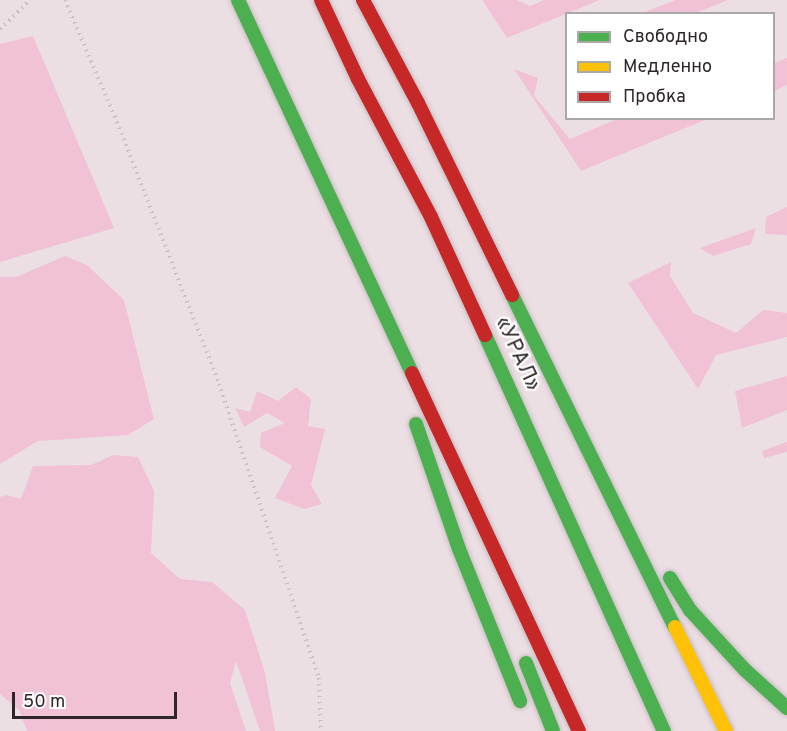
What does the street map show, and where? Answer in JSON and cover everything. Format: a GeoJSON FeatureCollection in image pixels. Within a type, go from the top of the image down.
{"type":"FeatureCollection","features":[{"type":"Feature","properties":{"kind":"main road"},"geometry":{"type":"LineString","coordinates":[[238,0],[347,264],[468,532]]}},
{"type":"Feature","properties":{"kind":"main road","name":"«УРАЛ»"},"geometry":{"type":"LineString","coordinates":[[321,0],[358,79],[431,217],[582,545],[664,731]]}},
{"type":"Feature","properties":{"kind":"main road"},"geometry":{"type":"LineString","coordinates":[[363,0],[418,103],[726,731]]}},
{"type":"Feature","properties":{"kind":"main road"},"geometry":{"type":"LineString","coordinates":[[243,16],[579,731]]}},
{"type":"Feature","properties":{"kind":"main road"},"geometry":{"type":"LineString","coordinates":[[413,411],[459,549],[525,713]]}},
{"type":"Feature","properties":{"kind":"main road"},"geometry":{"type":"LineString","coordinates":[[602,482],[630,515],[690,610],[745,670],[787,708]]}},
{"type":"Feature","properties":{"kind":"main road"},"geometry":{"type":"LineString","coordinates":[[521,649],[553,731]]}},
{"type":"Feature","properties":{"kind":"path"},"geometry":{"type":"LineString","coordinates":[[1,29],[30,0]]}},
{"type":"Feature","properties":{"kind":"path"},"geometry":{"type":"LineString","coordinates":[[64,0],[117,122],[219,384],[319,678],[321,731]]}},
{"type":"Feature","properties":{"kind":"shaded area"},"geometry":{"type":"Polygon","coordinates":[[[482,0],[517,0],[530,6],[544,0],[600,0],[571,12],[565,12],[565,14],[507,38],[482,0]]]}},
{"type":"Feature","properties":{"kind":"shaded area"},"geometry":{"type":"Polygon","coordinates":[[[676,0],[728,0],[698,12],[645,12],[676,0]]]}},
{"type":"Feature","properties":{"kind":"shaded area"},"geometry":{"type":"Polygon","coordinates":[[[33,36],[114,228],[0,262],[0,44],[33,36]]]}},
{"type":"Feature","properties":{"kind":"shaded area"},"geometry":{"type":"Polygon","coordinates":[[[787,58],[787,85],[775,91],[775,63],[787,58]]]}},
{"type":"Feature","properties":{"kind":"shaded area"},"geometry":{"type":"Polygon","coordinates":[[[514,69],[538,78],[534,96],[570,139],[615,120],[705,120],[581,171],[514,69]]]}},
{"type":"Feature","properties":{"kind":"shaded area"},"geometry":{"type":"Polygon","coordinates":[[[787,207],[787,235],[765,234],[766,217],[787,207]]]}},
{"type":"Feature","properties":{"kind":"shaded area"},"geometry":{"type":"Polygon","coordinates":[[[756,228],[751,244],[713,256],[700,248],[756,228]]]}},
{"type":"Feature","properties":{"kind":"shaded area"},"geometry":{"type":"Polygon","coordinates":[[[65,256],[87,265],[124,300],[154,419],[128,435],[38,441],[0,464],[0,277],[16,277],[65,256]]]}},
{"type":"Feature","properties":{"kind":"shaded area"},"geometry":{"type":"Polygon","coordinates":[[[671,262],[670,276],[693,313],[736,333],[763,310],[787,313],[787,337],[716,355],[698,389],[628,283],[671,262]]]}},
{"type":"Feature","properties":{"kind":"shaded area"},"geometry":{"type":"Polygon","coordinates":[[[787,376],[787,410],[742,428],[735,391],[787,376]]]}},
{"type":"Feature","properties":{"kind":"shaded area"},"geometry":{"type":"Polygon","coordinates":[[[296,387],[311,399],[308,426],[325,429],[311,485],[322,504],[304,509],[275,498],[292,466],[260,447],[261,433],[285,423],[267,413],[244,427],[235,408],[250,412],[257,391],[278,401],[296,387]]]}},
{"type":"Feature","properties":{"kind":"shaded area"},"geometry":{"type":"Polygon","coordinates":[[[787,442],[787,452],[764,458],[762,451],[787,442]]]}},
{"type":"Feature","properties":{"kind":"shaded area"},"geometry":{"type":"Polygon","coordinates":[[[113,455],[138,457],[154,491],[151,553],[180,579],[212,582],[245,610],[265,673],[275,731],[260,731],[236,661],[230,683],[246,731],[27,731],[19,710],[0,694],[0,497],[7,495],[21,499],[33,466],[91,465],[113,455]]]}},
{"type":"Feature","properties":{"kind":"traffic: fast"},"geometry":{"type":"LineString","coordinates":[[238,0],[412,373]]}},
{"type":"Feature","properties":{"kind":"traffic: fast"},"geometry":{"type":"LineString","coordinates":[[512,295],[675,627]]}},
{"type":"Feature","properties":{"kind":"traffic: fast"},"geometry":{"type":"LineString","coordinates":[[485,335],[664,731]]}},
{"type":"Feature","properties":{"kind":"traffic: fast"},"geometry":{"type":"LineString","coordinates":[[416,424],[459,549],[520,701]]}},
{"type":"Feature","properties":{"kind":"traffic: fast"},"geometry":{"type":"LineString","coordinates":[[670,578],[690,610],[745,670],[787,708]]}},
{"type":"Feature","properties":{"kind":"traffic: fast"},"geometry":{"type":"LineString","coordinates":[[526,663],[553,731]]}},
{"type":"Feature","properties":{"kind":"traffic: slow"},"geometry":{"type":"LineString","coordinates":[[675,627],[726,731]]}},
{"type":"Feature","properties":{"kind":"traffic: jam"},"geometry":{"type":"LineString","coordinates":[[321,0],[358,79],[431,217],[485,335]]}},
{"type":"Feature","properties":{"kind":"traffic: jam"},"geometry":{"type":"LineString","coordinates":[[363,0],[418,103],[512,295]]}},
{"type":"Feature","properties":{"kind":"traffic: jam"},"geometry":{"type":"LineString","coordinates":[[412,373],[579,731]]}}]}
